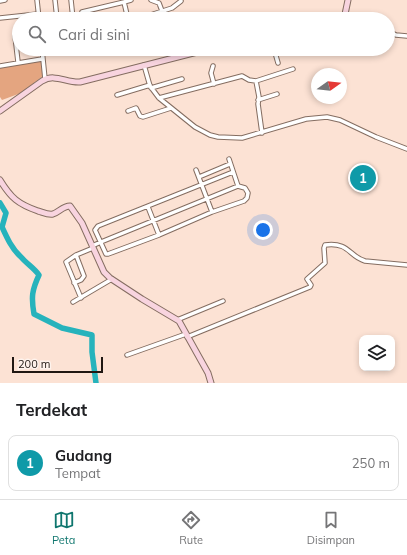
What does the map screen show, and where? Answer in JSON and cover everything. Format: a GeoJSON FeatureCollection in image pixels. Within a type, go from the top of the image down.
{"type":"FeatureCollection","features":[{"type":"Feature","properties":{"kind":"street"},"geometry":{"type":"LineString","coordinates":[[0,1],[5,0]]}},
{"type":"Feature","properties":{"kind":"street"},"geometry":{"type":"LineString","coordinates":[[37,0],[38,12]]}},
{"type":"Feature","properties":{"kind":"street"},"geometry":{"type":"LineString","coordinates":[[55,0],[56,12]]}},
{"type":"Feature","properties":{"kind":"street"},"geometry":{"type":"LineString","coordinates":[[72,0],[73,12]]}},
{"type":"Feature","properties":{"kind":"street"},"geometry":{"type":"LineString","coordinates":[[82,12],[131,0]]}},
{"type":"Feature","properties":{"kind":"street"},"geometry":{"type":"LineString","coordinates":[[151,0],[160,3],[162,11]]}},
{"type":"Feature","properties":{"kind":"street"},"geometry":{"type":"LineString","coordinates":[[345,12],[348,0]]}},
{"type":"Feature","properties":{"kind":"street"},"geometry":{"type":"LineString","coordinates":[[159,12],[172,8],[181,1]]}},
{"type":"Feature","properties":{"kind":"street"},"geometry":{"type":"LineString","coordinates":[[124,2],[126,12]]}},
{"type":"Feature","properties":{"kind":"street"},"geometry":{"type":"LineString","coordinates":[[0,18],[12,17]]}},
{"type":"Feature","properties":{"kind":"street"},"geometry":{"type":"LineString","coordinates":[[395,34],[407,36]]}},
{"type":"Feature","properties":{"kind":"street"},"geometry":{"type":"LineString","coordinates":[[17,56],[18,62]]}},
{"type":"Feature","properties":{"kind":"street"},"geometry":{"type":"LineString","coordinates":[[0,111],[45,79],[57,78],[80,82],[181,56]]}},
{"type":"Feature","properties":{"kind":"street"},"geometry":{"type":"LineString","coordinates":[[276,56],[278,62]]}},
{"type":"Feature","properties":{"kind":"street"},"geometry":{"type":"LineString","coordinates":[[0,66],[42,59],[45,79]]}},
{"type":"Feature","properties":{"kind":"street"},"geometry":{"type":"LineString","coordinates":[[144,65],[150,86],[160,98],[199,130],[215,136],[242,138],[306,119],[327,118],[340,120],[376,137],[407,149]]}},
{"type":"Feature","properties":{"kind":"street"},"geometry":{"type":"LineString","coordinates":[[213,66],[211,73],[214,84]]}},
{"type":"Feature","properties":{"kind":"street"},"geometry":{"type":"LineString","coordinates":[[160,98],[242,76],[249,80],[256,81],[292,69]]}},
{"type":"Feature","properties":{"kind":"street"},"geometry":{"type":"LineString","coordinates":[[117,95],[182,79]]}},
{"type":"Feature","properties":{"kind":"street"},"geometry":{"type":"LineString","coordinates":[[256,81],[262,133]]}},
{"type":"Feature","properties":{"kind":"street"},"geometry":{"type":"LineString","coordinates":[[258,100],[277,94]]}},
{"type":"Feature","properties":{"kind":"street"},"geometry":{"type":"LineString","coordinates":[[128,111],[136,108],[140,116],[143,118],[171,108]]}},
{"type":"Feature","properties":{"kind":"street"},"geometry":{"type":"LineString","coordinates":[[229,159],[238,186]]}},
{"type":"Feature","properties":{"kind":"street"},"geometry":{"type":"LineString","coordinates":[[199,177],[230,164]]}},
{"type":"Feature","properties":{"kind":"street"},"geometry":{"type":"LineString","coordinates":[[196,170],[212,212]]}},
{"type":"Feature","properties":{"kind":"street"},"geometry":{"type":"LineString","coordinates":[[80,298],[66,262],[101,242],[238,186],[247,191],[248,195],[246,199],[159,235],[108,254],[106,254],[101,242],[95,230],[96,227],[233,172]]}},
{"type":"Feature","properties":{"kind":"street"},"geometry":{"type":"LineString","coordinates":[[0,180],[15,200],[25,207],[52,214],[66,206],[70,206],[79,219],[102,269],[112,279],[177,320],[208,373],[211,383]]}},
{"type":"Feature","properties":{"kind":"street"},"geometry":{"type":"LineString","coordinates":[[148,207],[159,235]]}},
{"type":"Feature","properties":{"kind":"street"},"geometry":{"type":"LineString","coordinates":[[127,355],[187,336],[310,287],[311,285],[307,279],[325,263],[325,245],[345,247],[361,260],[365,261],[407,265]]}},
{"type":"Feature","properties":{"kind":"street"},"geometry":{"type":"LineString","coordinates":[[74,283],[81,280],[84,276],[76,256]]}},
{"type":"Feature","properties":{"kind":"street"},"geometry":{"type":"LineString","coordinates":[[73,302],[112,279]]}},
{"type":"Feature","properties":{"kind":"street"},"geometry":{"type":"LineString","coordinates":[[177,320],[223,301]]}},
{"type":"Feature","properties":{"kind":"shaded area"},"geometry":{"type":"Polygon","coordinates":[[[42,60],[43,76],[21,93],[2,100],[0,97],[0,67],[42,60]]]}},
{"type":"Feature","properties":{"kind":"waterway"},"geometry":{"type":"LineString","coordinates":[[0,203],[6,213],[2,227],[12,247],[39,275],[33,294],[34,314],[62,328],[92,335],[92,352],[96,383]]}},
{"type":"Feature","properties":{"kind":"place","name":"Gudang"},"geometry":{"type":"Point","coordinates":[363,178]}}]}
